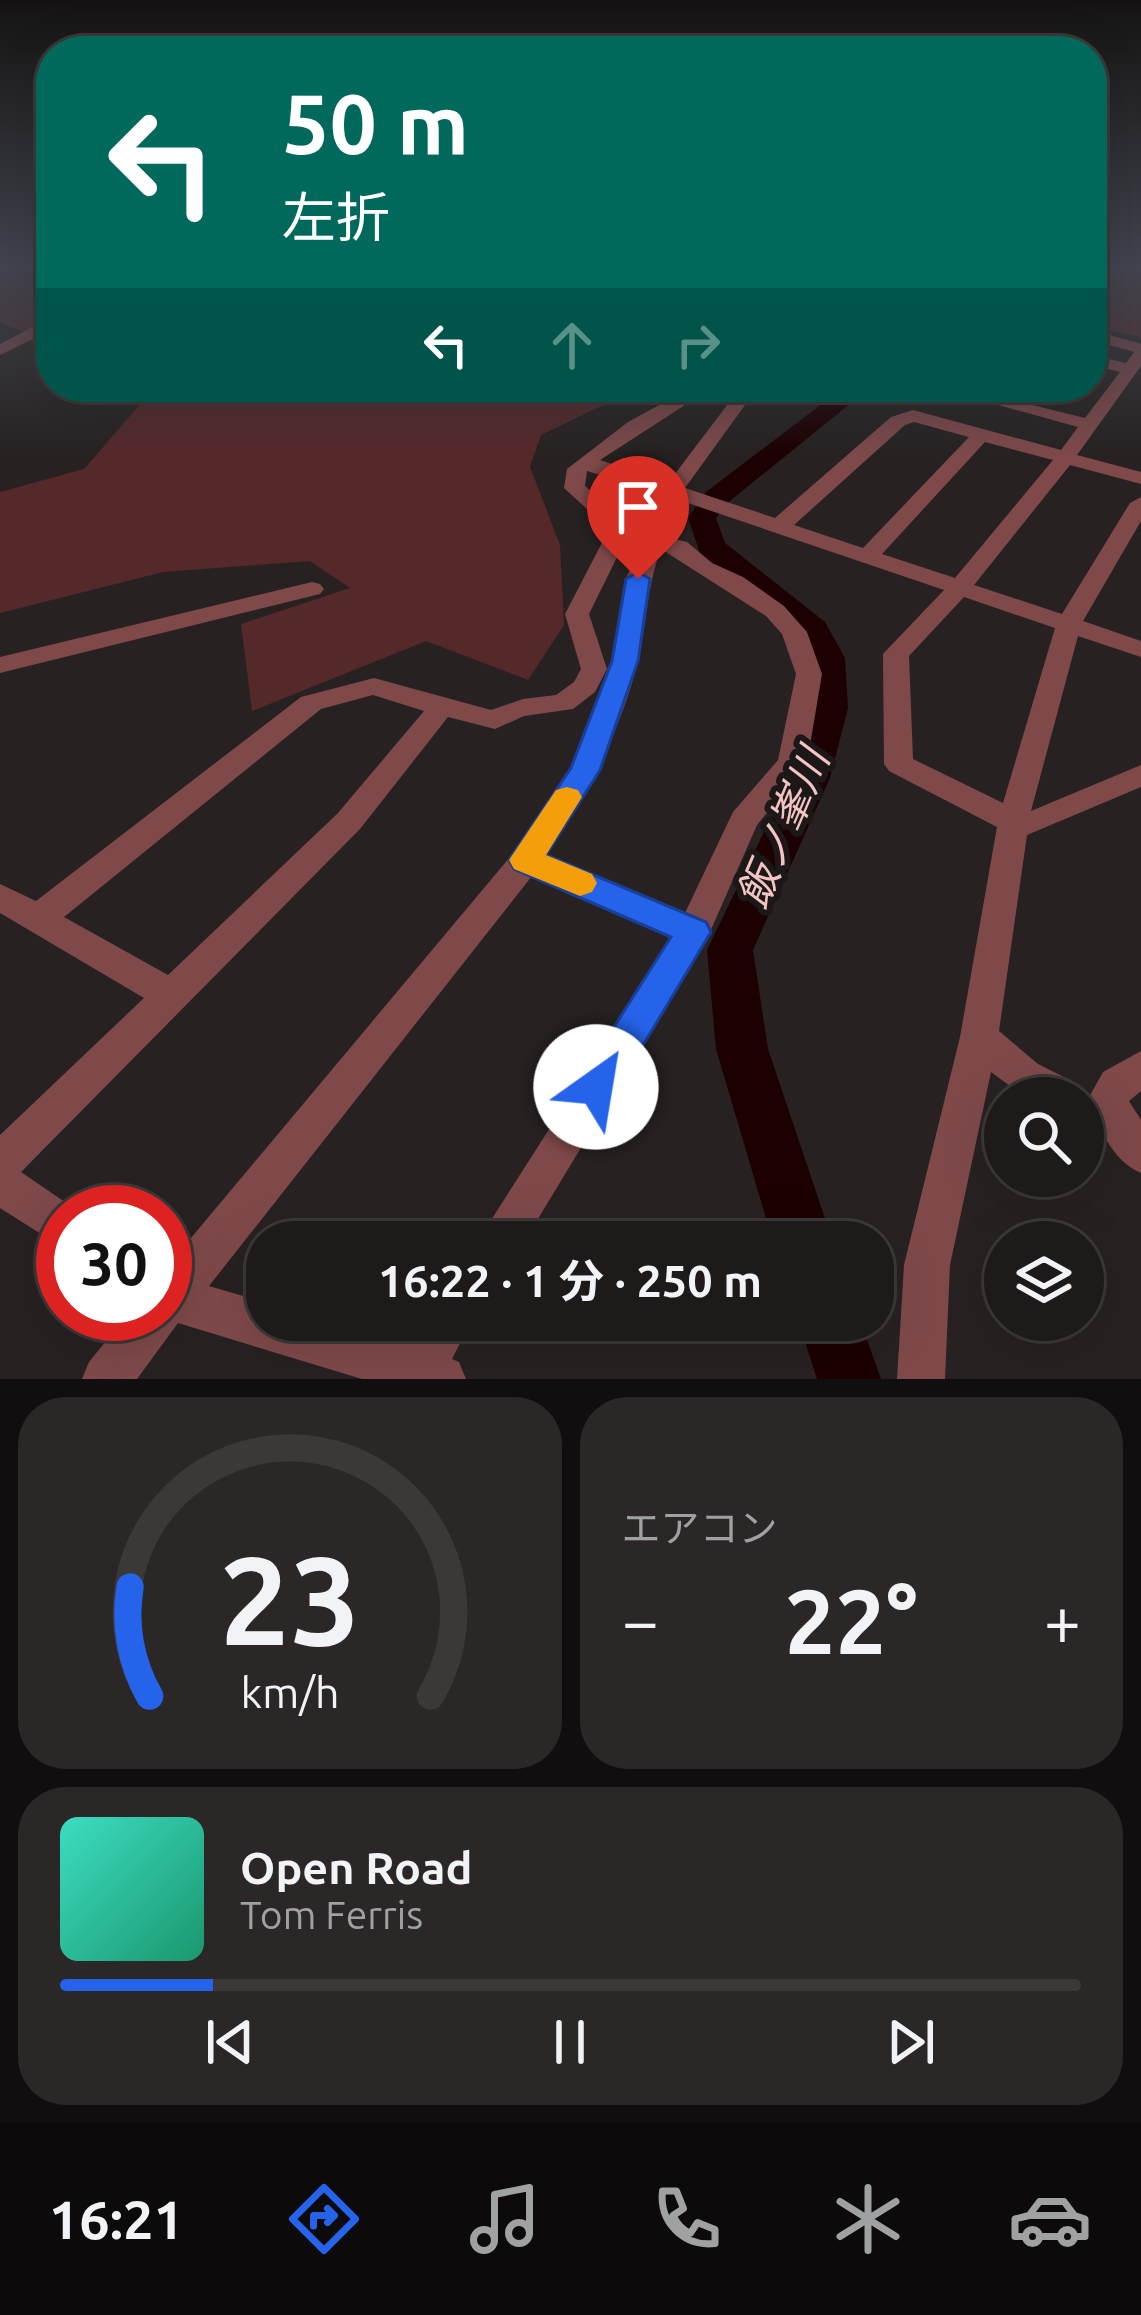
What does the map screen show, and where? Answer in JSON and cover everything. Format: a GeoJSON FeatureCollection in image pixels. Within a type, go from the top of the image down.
{"type":"FeatureCollection","features":[{"type":"Feature","properties":{"kind":"street"},"geometry":{"type":"LineString","coordinates":[[0,350],[36,331]]}},
{"type":"Feature","properties":{"kind":"street"},"geometry":{"type":"LineString","coordinates":[[1107,342],[1137,357]]}},
{"type":"Feature","properties":{"kind":"street"},"geometry":{"type":"LineString","coordinates":[[1107,359],[1137,357]]}},
{"type":"Feature","properties":{"kind":"street"},"geometry":{"type":"LineString","coordinates":[[1137,357],[1069,458],[962,589],[896,653],[899,764],[1013,822],[1031,824],[1141,776]]}},
{"type":"Feature","properties":{"kind":"street"},"geometry":{"type":"LineString","coordinates":[[38,918],[311,703],[374,686],[495,720],[512,707],[570,702],[591,678],[592,655],[577,614],[617,535],[617,526],[574,488],[577,469],[629,429],[684,402]]}},
{"type":"Feature","properties":{"kind":"street"},"geometry":{"type":"LineString","coordinates":[[192,1269],[526,860],[585,770],[625,661],[638,579],[672,491],[738,402]]}},
{"type":"Feature","properties":{"kind":"street"},"geometry":{"type":"LineString","coordinates":[[997,402],[1092,425]]}},
{"type":"Feature","properties":{"kind":"street"},"geometry":{"type":"LineString","coordinates":[[1008,405],[1011,402]]}},
{"type":"Feature","properties":{"kind":"street"},"geometry":{"type":"LineString","coordinates":[[778,527],[898,421],[913,416],[1141,478]]}},
{"type":"Feature","properties":{"kind":"street"},"geometry":{"type":"LineString","coordinates":[[867,557],[981,435]]}},
{"type":"Feature","properties":{"kind":"street"},"geometry":{"type":"LineString","coordinates":[[586,462],[1141,650]]}},
{"type":"Feature","properties":{"kind":"street"},"geometry":{"type":"LineString","coordinates":[[921,1379],[927,1264],[979,1036],[1013,822],[1068,625],[1141,503]]}},
{"type":"Feature","properties":{"kind":"street"},"geometry":{"type":"LineString","coordinates":[[512,1221],[694,932],[744,820],[792,763],[809,674],[794,632],[736,582],[704,568],[680,547],[653,540]]}},
{"type":"Feature","properties":{"kind":"street"},"geometry":{"type":"LineString","coordinates":[[0,665],[312,589]]}},
{"type":"Feature","properties":{"kind":"street"},"geometry":{"type":"LineString","coordinates":[[0,1164],[349,821],[442,707]]}},
{"type":"Feature","properties":{"kind":"street"},"geometry":{"type":"LineString","coordinates":[[526,860],[694,932]]}},
{"type":"Feature","properties":{"kind":"street"},"geometry":{"type":"LineString","coordinates":[[0,897],[171,995]]}},
{"type":"Feature","properties":{"kind":"street"},"geometry":{"type":"LineString","coordinates":[[979,1036],[1023,1077]]}},
{"type":"Feature","properties":{"kind":"street"},"geometry":{"type":"LineString","coordinates":[[1104,1094],[1141,1069]]}},
{"type":"Feature","properties":{"kind":"street"},"geometry":{"type":"LineString","coordinates":[[1104,1109],[1141,1153]]}},
{"type":"Feature","properties":{"kind":"street"},"geometry":{"type":"LineString","coordinates":[[0,1183],[36,1208]]}},
{"type":"Feature","properties":{"kind":"street"},"geometry":{"type":"LineString","coordinates":[[192,1311],[424,1376],[440,1341]]}},
{"type":"Feature","properties":{"kind":"street"},"geometry":{"type":"LineString","coordinates":[[106,1379],[135,1341]]}},
{"type":"Feature","properties":{"kind":"shaded area"},"geometry":{"type":"Polygon","coordinates":[[[1108,330],[1141,330],[1141,337],[1108,330]]]}},
{"type":"Feature","properties":{"kind":"shaded area"},"geometry":{"type":"Polygon","coordinates":[[[142,402],[617,402],[541,435],[530,467],[560,545],[564,625],[528,680],[426,641],[252,711],[241,624],[350,588],[310,561],[163,572],[0,613],[0,492],[84,469],[142,402]]]}},
{"type":"Feature","properties":{"kind":"waterway","name":"飯ノ峯川"},"geometry":{"type":"LineString","coordinates":[[796,1221],[742,1049],[730,950],[810,778],[830,708],[828,658],[813,629],[711,547],[702,518],[716,498],[840,402]]}},
{"type":"Feature","properties":{"kind":"waterway","name":"飯ノ峯川"},"geometry":{"type":"LineString","coordinates":[[836,1341],[849,1379]]}},
{"type":"Feature","properties":{"kind":"slow traffic"},"geometry":{"type":"LineString","coordinates":[[567,797],[526,860],[580,883]]}},
{"type":"Feature","properties":{"kind":"route"},"geometry":{"type":"LineString","coordinates":[[596,1087],[694,932],[526,860],[585,770],[625,661],[638,579]]}}]}
